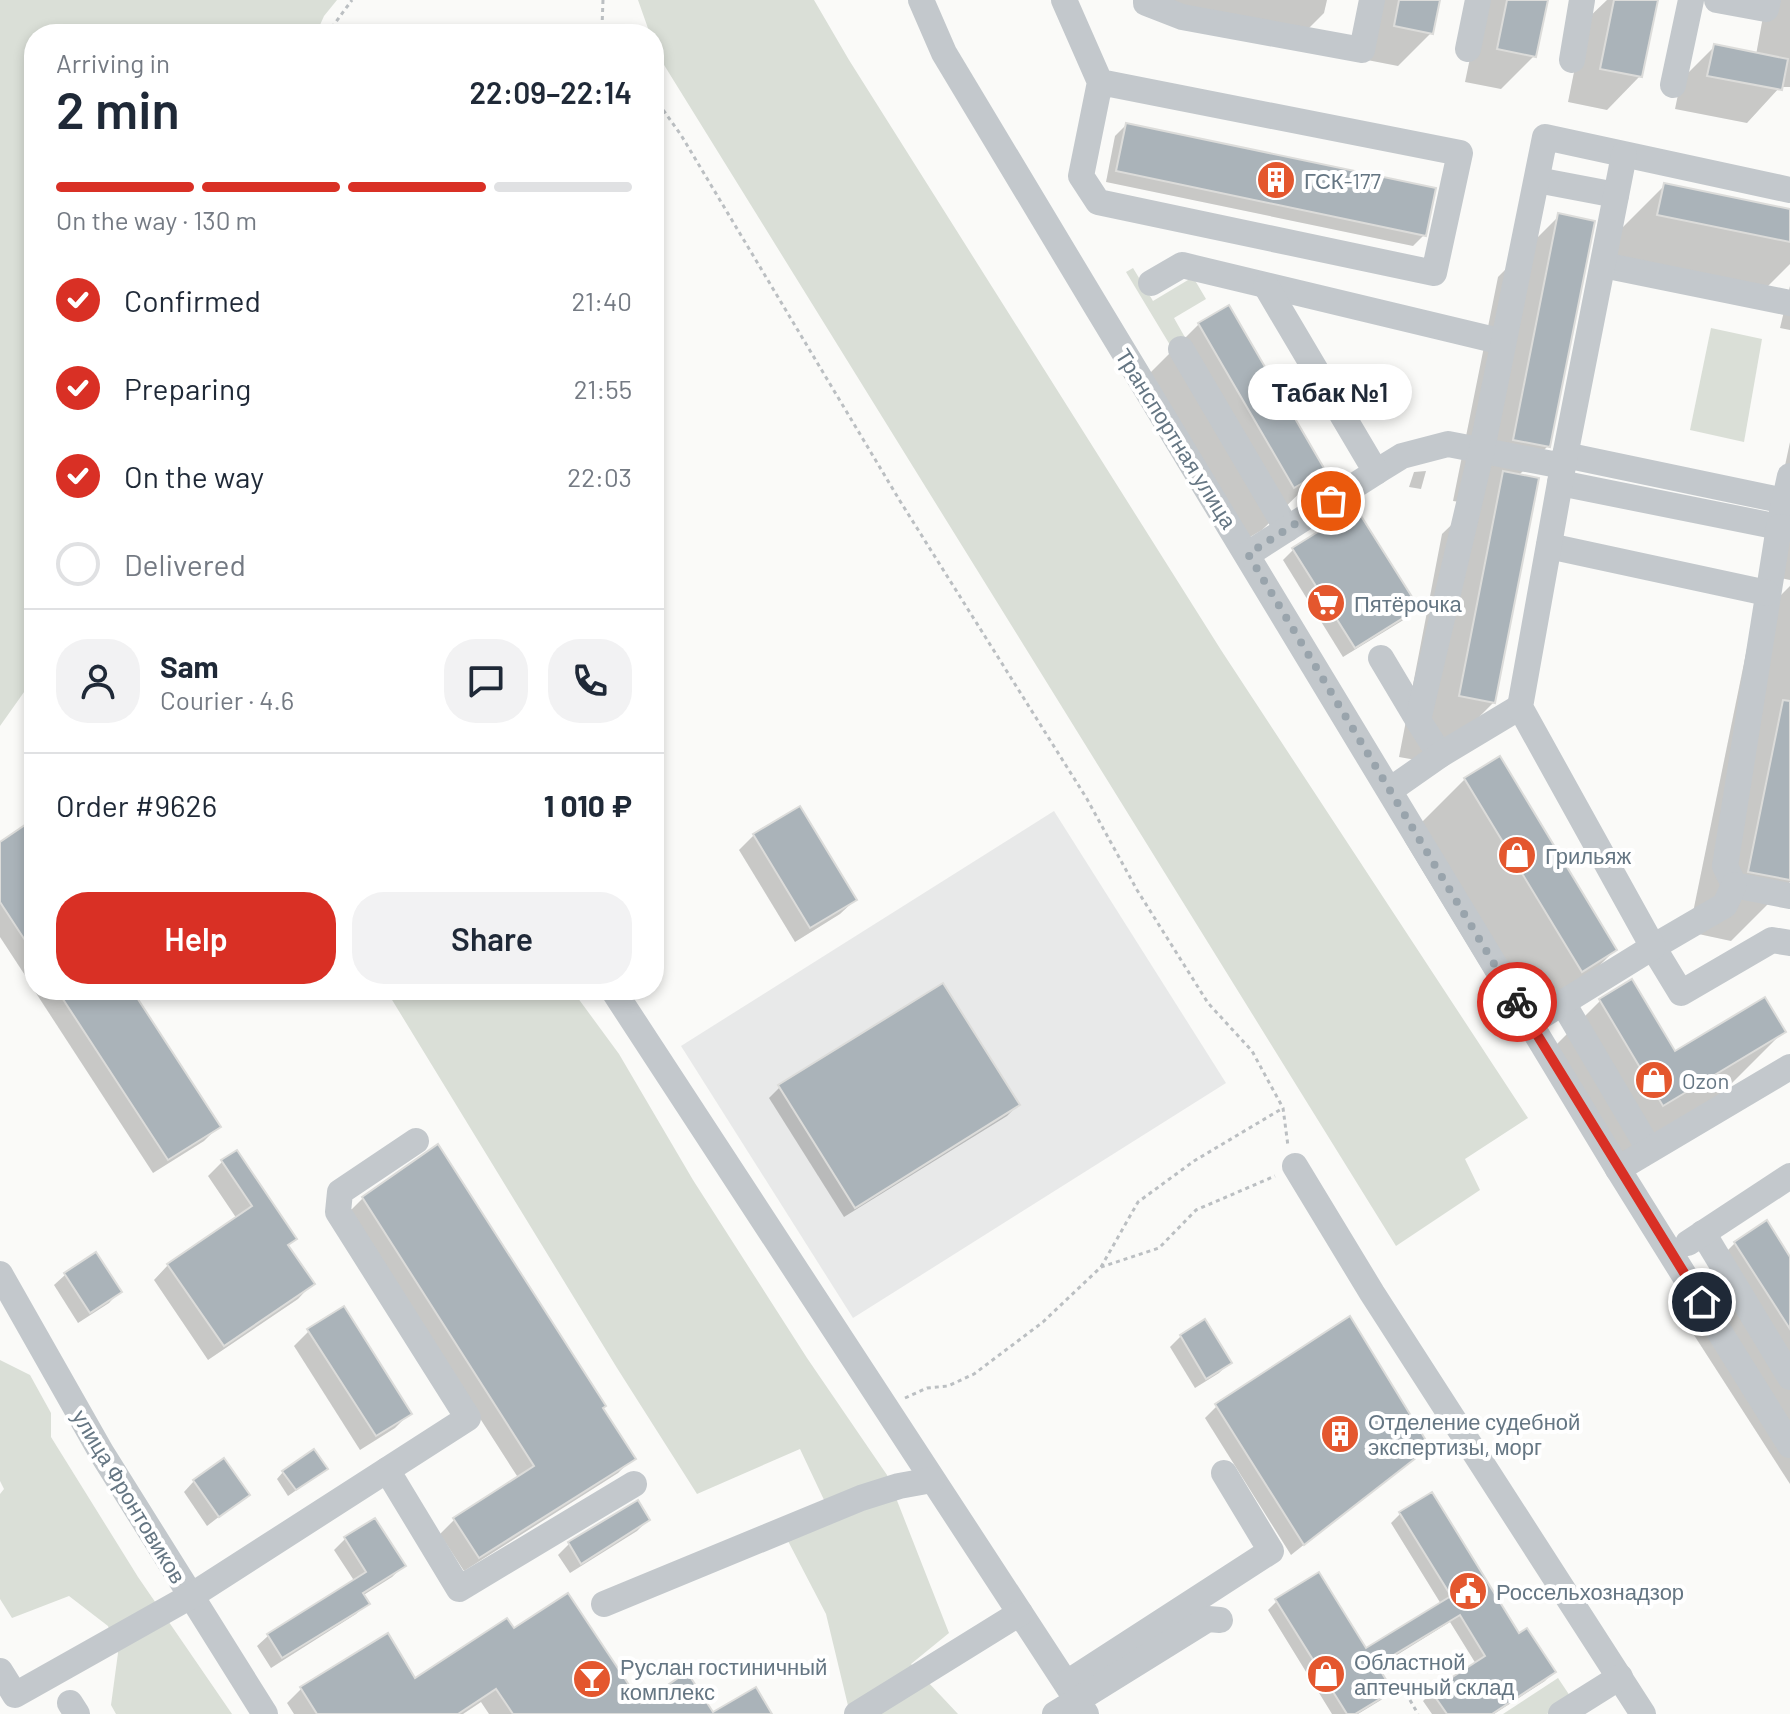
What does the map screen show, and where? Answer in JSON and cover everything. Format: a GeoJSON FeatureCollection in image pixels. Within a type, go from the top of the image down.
{"type":"FeatureCollection","features":[{"type":"Feature","properties":{"kind":"street","name":"Транспортная улица"},"geometry":{"type":"LineString","coordinates":[[921,0],[944,53],[1618,1169],[1790,1445]]}},
{"type":"Feature","properties":{"kind":"street"},"geometry":{"type":"LineString","coordinates":[[1064,0],[1100,82],[1081,176],[1098,202],[1434,273],[1460,153],[1100,82]]}},
{"type":"Feature","properties":{"kind":"street"},"geometry":{"type":"LineString","coordinates":[[1146,0],[1146,3],[1182,17],[1362,50],[1372,0]]}},
{"type":"Feature","properties":{"kind":"street"},"geometry":{"type":"LineString","coordinates":[[1468,49],[1478,0]]}},
{"type":"Feature","properties":{"kind":"street"},"geometry":{"type":"LineString","coordinates":[[1572,60],[1582,0]]}},
{"type":"Feature","properties":{"kind":"street"},"geometry":{"type":"LineString","coordinates":[[1673,85],[1691,0]]}},
{"type":"Feature","properties":{"kind":"street"},"geometry":{"type":"LineString","coordinates":[[1717,0],[1766,9],[1768,0]]}},
{"type":"Feature","properties":{"kind":"street"},"geometry":{"type":"LineString","coordinates":[[1418,720],[1482,449],[1545,137],[1790,190]]}},
{"type":"Feature","properties":{"kind":"street"},"geometry":{"type":"LineString","coordinates":[[1624,155],[1520,707],[1681,993],[1772,940],[1790,943]]}},
{"type":"Feature","properties":{"kind":"street"},"geometry":{"type":"LineString","coordinates":[[1537,180],[1616,195]]}},
{"type":"Feature","properties":{"kind":"street"},"geometry":{"type":"LineString","coordinates":[[1151,283],[1182,265],[1503,342]]}},
{"type":"Feature","properties":{"kind":"street"},"geometry":{"type":"LineString","coordinates":[[1603,265],[1790,303]]}},
{"type":"Feature","properties":{"kind":"street"},"geometry":{"type":"LineString","coordinates":[[1266,286],[1376,472]]}},
{"type":"Feature","properties":{"kind":"street"},"geometry":{"type":"LineString","coordinates":[[1181,349],[1287,529]]}},
{"type":"Feature","properties":{"kind":"street"},"geometry":{"type":"LineString","coordinates":[[1248,554],[1402,456],[1448,444],[1563,468],[1785,528]]}},
{"type":"Feature","properties":{"kind":"street"},"geometry":{"type":"LineString","coordinates":[[1530,1023],[1725,905],[1734,885],[1725,866],[1767,593],[1785,528],[1788,489],[1563,468]]}},
{"type":"Feature","properties":{"kind":"street"},"geometry":{"type":"LineString","coordinates":[[1549,546],[1767,593]]}},
{"type":"Feature","properties":{"kind":"street"},"geometry":{"type":"LineString","coordinates":[[1381,658],[1440,755]]}},
{"type":"Feature","properties":{"kind":"street"},"geometry":{"type":"LineString","coordinates":[[1390,790],[1440,755],[1520,707]]}},
{"type":"Feature","properties":{"kind":"street"},"geometry":{"type":"LineString","coordinates":[[1734,885],[1790,896]]}},
{"type":"Feature","properties":{"kind":"street"},"geometry":{"type":"LineString","coordinates":[[620,1000],[1077,1699]]}},
{"type":"Feature","properties":{"kind":"street"},"geometry":{"type":"LineString","coordinates":[[1563,1003],[1649,1149]]}},
{"type":"Feature","properties":{"kind":"street"},"geometry":{"type":"LineString","coordinates":[[1618,1169],[1790,1067]]}},
{"type":"Feature","properties":{"kind":"street"},"geometry":{"type":"LineString","coordinates":[[0,1671],[15,1695],[191,1596],[468,1418],[338,1212],[340,1192],[416,1141]]}},
{"type":"Feature","properties":{"kind":"street"},"geometry":{"type":"LineString","coordinates":[[1295,1166],[1372,1293],[1643,1714]]}},
{"type":"Feature","properties":{"kind":"street"},"geometry":{"type":"LineString","coordinates":[[1672,1254],[1703,1233],[1786,1188]]}},
{"type":"Feature","properties":{"kind":"street"},"geometry":{"type":"LineString","coordinates":[[1703,1233],[1790,1377]]}},
{"type":"Feature","properties":{"kind":"street","name":"улица Фронтовиков"},"geometry":{"type":"LineString","coordinates":[[0,1274],[101,1452],[265,1714]]}},
{"type":"Feature","properties":{"kind":"street"},"geometry":{"type":"LineString","coordinates":[[387,1470],[459,1589],[634,1484]]}},
{"type":"Feature","properties":{"kind":"street"},"geometry":{"type":"LineString","coordinates":[[1077,1699],[1271,1551],[1224,1473]]}},
{"type":"Feature","properties":{"kind":"street"},"geometry":{"type":"LineString","coordinates":[[604,1604],[861,1498],[932,1480]]}},
{"type":"Feature","properties":{"kind":"street"},"geometry":{"type":"LineString","coordinates":[[857,1714],[1020,1613]]}},
{"type":"Feature","properties":{"kind":"street"},"geometry":{"type":"LineString","coordinates":[[1055,1714],[1208,1619],[1220,1620]]}},
{"type":"Feature","properties":{"kind":"street"},"geometry":{"type":"LineString","coordinates":[[1561,1714],[1620,1677]]}},
{"type":"Feature","properties":{"kind":"path"},"geometry":{"type":"LineString","coordinates":[[334,24],[352,0]]}},
{"type":"Feature","properties":{"kind":"path"},"geometry":{"type":"LineString","coordinates":[[602,24],[603,0]]}},
{"type":"Feature","properties":{"kind":"path"},"geometry":{"type":"LineString","coordinates":[[664,111],[900,501],[1079,786],[1137,890],[1208,1003],[1252,1051],[1283,1108],[1285,1140],[1295,1166],[1196,1210],[1159,1248],[1101,1267]]}},
{"type":"Feature","properties":{"kind":"path"},"geometry":{"type":"LineString","coordinates":[[892,1418],[903,1399],[927,1388],[948,1386],[974,1374],[1043,1322],[1101,1267],[1138,1202],[1194,1161],[1283,1108]]}},
{"type":"Feature","properties":{"kind":"path"},"geometry":{"type":"LineString","coordinates":[[1406,1693],[1418,1714]]}},
{"type":"Feature","properties":{"kind":"shaded area"},"geometry":{"type":"Polygon","coordinates":[[[0,0],[337,0],[320,24],[24,24],[24,692],[0,726],[0,0]]]}},
{"type":"Feature","properties":{"kind":"shaded area"},"geometry":{"type":"Polygon","coordinates":[[[638,0],[814,0],[1221,650],[1528,1118],[1465,1159],[1480,1190],[1396,1246],[664,65],[664,24],[646,24],[638,0]]]}},
{"type":"Feature","properties":{"kind":"shaded area"},"geometry":{"type":"Polygon","coordinates":[[[1133,268],[1153,301],[1193,277],[1206,299],[1174,318],[1187,341],[1173,350],[1126,272],[1133,268]]]}},
{"type":"Feature","properties":{"kind":"shaded area"},"geometry":{"type":"Polygon","coordinates":[[[1711,328],[1762,339],[1744,442],[1690,430],[1711,328]]]}},
{"type":"Feature","properties":{"kind":"shaded area"},"geometry":{"type":"Polygon","coordinates":[[[1054,811],[1226,1083],[853,1318],[681,1046],[1054,811]]]}},
{"type":"Feature","properties":{"kind":"shaded area"},"geometry":{"type":"Polygon","coordinates":[[[392,1000],[579,1000],[619,1054],[693,1180],[807,1358],[887,1475],[949,1633],[911,1664],[958,1714],[850,1714],[826,1614],[788,1541],[833,1519],[800,1449],[697,1494],[392,1000]]]}},
{"type":"Feature","properties":{"kind":"shaded area"},"geometry":{"type":"Polygon","coordinates":[[[0,1360],[30,1375],[51,1413],[51,1437],[138,1577],[232,1714],[116,1714],[111,1705],[118,1653],[108,1626],[69,1596],[12,1618],[0,1599],[0,1494],[4,1489],[0,1481],[0,1360]]]}},
{"type":"Feature","properties":{"kind":"shaded area"},"geometry":{"type":"Polygon","coordinates":[[[1558,1678],[1572,1699],[1547,1714],[1503,1714],[1558,1678]]]}},
{"type":"Feature","properties":{"kind":"building"},"geometry":{"type":"Polygon","coordinates":[[[1399,0],[1440,0],[1433,34],[1394,26],[1399,0]]]}},
{"type":"Feature","properties":{"kind":"building"},"geometry":{"type":"Polygon","coordinates":[[[1507,0],[1548,0],[1536,57],[1497,49],[1507,0]]]}},
{"type":"Feature","properties":{"kind":"building"},"geometry":{"type":"Polygon","coordinates":[[[1614,0],[1658,0],[1642,77],[1600,69],[1614,0]]]}},
{"type":"Feature","properties":{"kind":"building"},"geometry":{"type":"Polygon","coordinates":[[[1714,44],[1788,59],[1782,90],[1707,76],[1714,44]]]}},
{"type":"Feature","properties":{"kind":"building","name":"ГСК-177"},"geometry":{"type":"Polygon","coordinates":[[[1126,123],[1436,188],[1426,236],[1116,171],[1126,123]]]}},
{"type":"Feature","properties":{"kind":"building"},"geometry":{"type":"Polygon","coordinates":[[[1664,183],[1790,209],[1790,242],[1657,215],[1664,183]]]}},
{"type":"Feature","properties":{"kind":"building"},"geometry":{"type":"Polygon","coordinates":[[[1558,213],[1595,221],[1550,447],[1513,440],[1558,213]]]}},
{"type":"Feature","properties":{"kind":"building"},"geometry":{"type":"Polygon","coordinates":[[[1229,305],[1325,470],[1294,488],[1198,323],[1229,305]]]}},
{"type":"Feature","properties":{"kind":"building"},"geometry":{"type":"Polygon","coordinates":[[[1503,471],[1539,478],[1495,703],[1459,696],[1503,471]]]}},
{"type":"Feature","properties":{"kind":"building"},"geometry":{"type":"Polygon","coordinates":[[[1356,508],[1419,608],[1355,648],[1292,548],[1356,508]]]}},
{"type":"Feature","properties":{"kind":"building"},"geometry":{"type":"Polygon","coordinates":[[[1783,700],[1790,701],[1790,880],[1748,872],[1783,700]]]}},
{"type":"Feature","properties":{"kind":"building"},"geometry":{"type":"Polygon","coordinates":[[[1500,756],[1617,950],[1582,972],[1464,778],[1500,756]]]}},
{"type":"Feature","properties":{"kind":"building"},"geometry":{"type":"Polygon","coordinates":[[[800,806],[857,900],[810,928],[753,834],[800,806]]]}},
{"type":"Feature","properties":{"kind":"building"},"geometry":{"type":"Polygon","coordinates":[[[24,826],[24,939],[0,902],[0,842],[24,826]]]}},
{"type":"Feature","properties":{"kind":"building"},"geometry":{"type":"Polygon","coordinates":[[[1632,979],[1675,1051],[1765,997],[1786,1032],[1663,1106],[1599,999],[1632,979]]]}},
{"type":"Feature","properties":{"kind":"building"},"geometry":{"type":"Polygon","coordinates":[[[943,983],[1020,1105],[855,1208],[778,1085],[943,983]]]}},
{"type":"Feature","properties":{"kind":"building"},"geometry":{"type":"Polygon","coordinates":[[[64,1000],[138,1000],[221,1127],[168,1160],[64,1000]]]}},
{"type":"Feature","properties":{"kind":"building"},"geometry":{"type":"Polygon","coordinates":[[[438,1144],[606,1406],[603,1408],[636,1459],[479,1558],[453,1518],[534,1466],[362,1197],[438,1144]]]}},
{"type":"Feature","properties":{"kind":"building"},"geometry":{"type":"Polygon","coordinates":[[[237,1150],[297,1239],[288,1245],[315,1284],[224,1346],[167,1264],[252,1206],[221,1160],[237,1150]]]}},
{"type":"Feature","properties":{"kind":"building"},"geometry":{"type":"Polygon","coordinates":[[[1767,1220],[1790,1257],[1790,1329],[1734,1242],[1767,1220]]]}},
{"type":"Feature","properties":{"kind":"building"},"geometry":{"type":"Polygon","coordinates":[[[96,1252],[122,1292],[90,1313],[64,1273],[96,1252]]]}},
{"type":"Feature","properties":{"kind":"building"},"geometry":{"type":"Polygon","coordinates":[[[344,1306],[412,1414],[376,1436],[307,1329],[344,1306]]]}},
{"type":"Feature","properties":{"kind":"building"},"geometry":{"type":"Polygon","coordinates":[[[1350,1316],[1430,1447],[1304,1545],[1215,1404],[1350,1316]]]}},
{"type":"Feature","properties":{"kind":"building"},"geometry":{"type":"Polygon","coordinates":[[[1205,1319],[1232,1363],[1206,1379],[1180,1335],[1205,1319]]]}},
{"type":"Feature","properties":{"kind":"building"},"geometry":{"type":"Polygon","coordinates":[[[314,1449],[328,1469],[296,1490],[282,1471],[314,1449]]]}},
{"type":"Feature","properties":{"kind":"building"},"geometry":{"type":"Polygon","coordinates":[[[224,1458],[250,1495],[219,1517],[193,1480],[224,1458]]]}},
{"type":"Feature","properties":{"kind":"building"},"geometry":{"type":"Polygon","coordinates":[[[1432,1492],[1519,1633],[1527,1628],[1556,1672],[1492,1714],[1447,1714],[1431,1691],[1485,1656],[1460,1615],[1377,1665],[1393,1691],[1355,1714],[1347,1714],[1275,1599],[1319,1572],[1366,1648],[1451,1596],[1399,1512],[1432,1492]]]}},
{"type":"Feature","properties":{"kind":"building"},"geometry":{"type":"Polygon","coordinates":[[[638,1500],[650,1520],[581,1564],[568,1542],[638,1500]]]}},
{"type":"Feature","properties":{"kind":"building"},"geometry":{"type":"Polygon","coordinates":[[[375,1518],[406,1566],[363,1593],[370,1604],[282,1658],[267,1634],[366,1572],[344,1537],[375,1518]]]}},
{"type":"Feature","properties":{"kind":"building"},"geometry":{"type":"Polygon","coordinates":[[[568,1593],[641,1703],[687,1672],[713,1712],[756,1687],[772,1714],[513,1714],[496,1689],[458,1714],[317,1714],[300,1687],[388,1633],[415,1678],[507,1618],[514,1628],[568,1593]]]}},
{"type":"Feature","properties":{"kind":"way so far"},"geometry":{"type":"LineString","coordinates":[[1331,501],[1248,554],[1517,1002]]}},
{"type":"Feature","properties":{"kind":"place","name":"ГСК-177"},"geometry":{"type":"Point","coordinates":[1276,180]}},
{"type":"Feature","properties":{"kind":"place","name":"Табак №1"},"geometry":{"type":"Point","coordinates":[1331,501]}},
{"type":"Feature","properties":{"kind":"place","name":"Пятёрочка"},"geometry":{"type":"Point","coordinates":[1326,603]}},
{"type":"Feature","properties":{"kind":"place","name":"Грильяж"},"geometry":{"type":"Point","coordinates":[1517,855]}},
{"type":"Feature","properties":{"kind":"place","name":"Ozon"},"geometry":{"type":"Point","coordinates":[1654,1080]}},
{"type":"Feature","properties":{"kind":"place","name":"Отделение судебной экспертизы, морг"},"geometry":{"type":"Point","coordinates":[1340,1434]}},
{"type":"Feature","properties":{"kind":"place","name":"Россельхознадзор"},"geometry":{"type":"Point","coordinates":[1468,1591]}},
{"type":"Feature","properties":{"kind":"place","name":"Областной аптечный склад"},"geometry":{"type":"Point","coordinates":[1326,1674]}},
{"type":"Feature","properties":{"kind":"place","name":"Руслан гостиничный комплекс"},"geometry":{"type":"Point","coordinates":[592,1679]}},
{"type":"Feature","properties":{"kind":"route"},"geometry":{"type":"LineString","coordinates":[[1517,1002],[1702,1302]]}}]}
